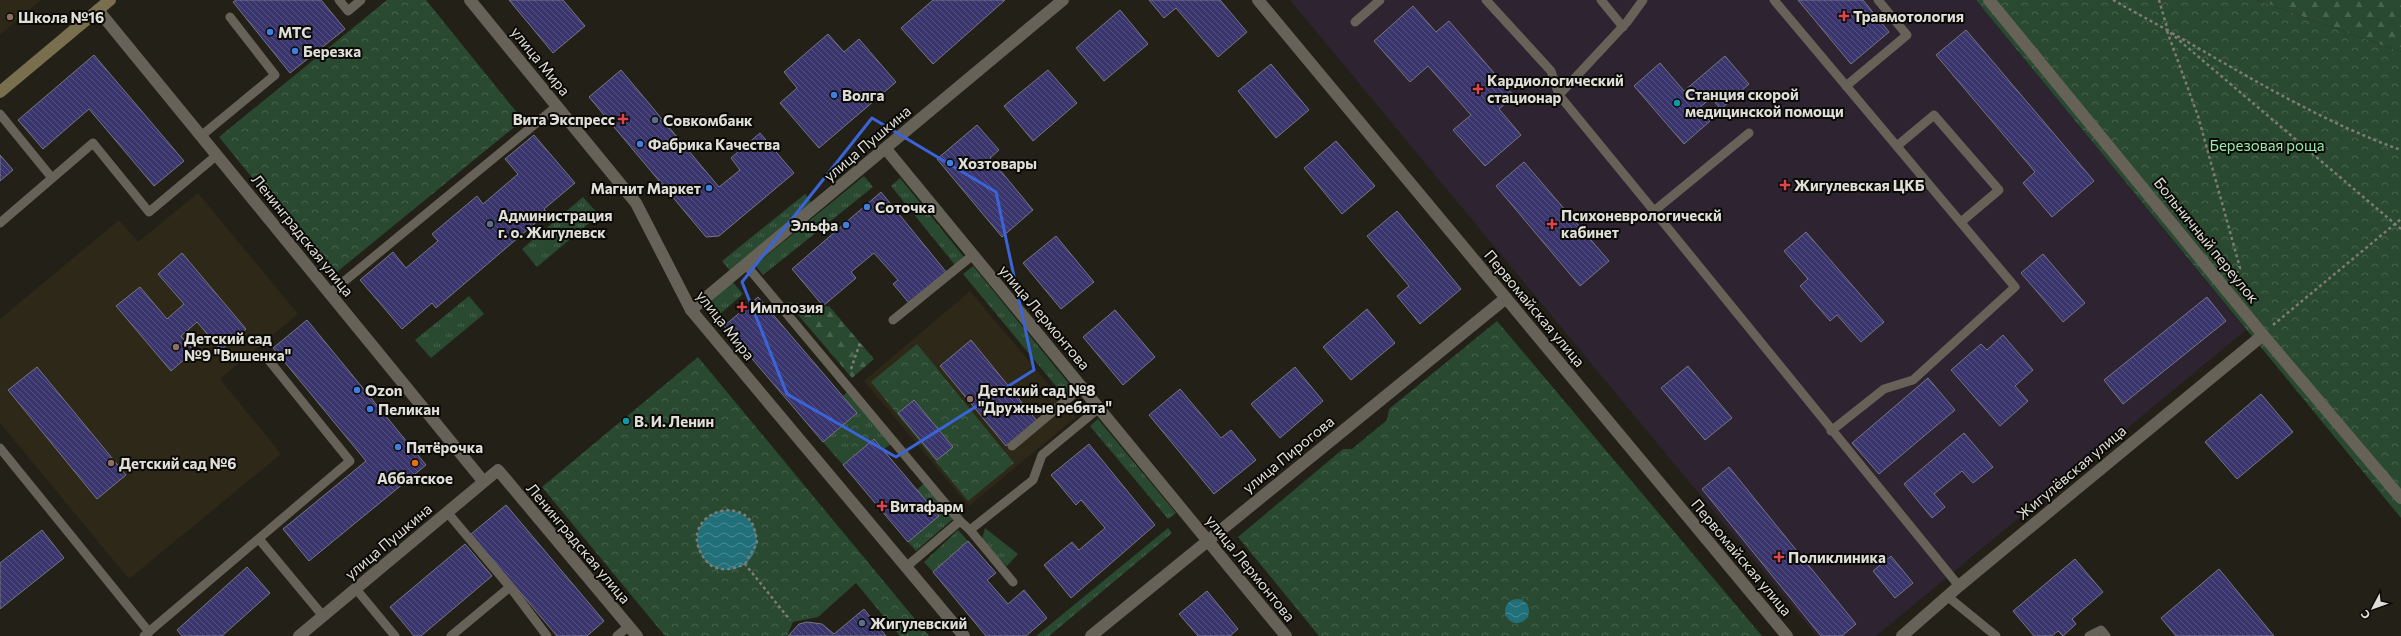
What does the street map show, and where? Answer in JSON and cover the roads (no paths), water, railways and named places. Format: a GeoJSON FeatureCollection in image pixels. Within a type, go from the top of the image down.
{"type":"FeatureCollection","features":[{"type":"Feature","properties":{"kind":"street"},"geometry":{"type":"LineString","coordinates":[[0,92],[110,0]]}},
{"type":"Feature","properties":{"kind":"street","name":"улица Мира"},"geometry":{"type":"LineString","coordinates":[[470,0],[636,203],[691,310],[964,636]]}},
{"type":"Feature","properties":{"kind":"street","name":"улица Пушкина"},"geometry":{"type":"LineString","coordinates":[[691,310],[1063,0]]}},
{"type":"Feature","properties":{"kind":"street","name":"Первомайская улица"},"geometry":{"type":"LineString","coordinates":[[1258,0],[1787,636]]}},
{"type":"Feature","properties":{"kind":"street","name":"Больничный переулок"},"geometry":{"type":"LineString","coordinates":[[1989,0],[2263,335],[2401,498]]}},
{"type":"Feature","properties":{"kind":"street","name":"Ленинградская улица"},"geometry":{"type":"LineString","coordinates":[[98,10],[483,481]]}},
{"type":"Feature","properties":{"kind":"street","name":"улица Лермонтова"},"geometry":{"type":"LineString","coordinates":[[886,149],[1286,636]]}},
{"type":"Feature","properties":{"kind":"street","name":"улица Пирогова"},"geometry":{"type":"LineString","coordinates":[[1091,636],[1506,298]]}},
{"type":"Feature","properties":{"kind":"street","name":"Жигулёвская улица"},"geometry":{"type":"LineString","coordinates":[[1902,636],[1947,596],[2263,335]]}},
{"type":"Feature","properties":{"kind":"street","name":"Ленинградская улица"},"geometry":{"type":"LineString","coordinates":[[498,470],[637,636]]}},
{"type":"Feature","properties":{"kind":"street","name":"улица Пушкина"},"geometry":{"type":"LineString","coordinates":[[299,636],[498,470]]}},
{"type":"Feature","properties":{"kind":"lane"},"geometry":{"type":"LineString","coordinates":[[339,0],[348,11],[362,0]]}},
{"type":"Feature","properties":{"kind":"lane"},"geometry":{"type":"LineString","coordinates":[[1355,22],[1380,0]]}},
{"type":"Feature","properties":{"kind":"lane"},"geometry":{"type":"LineString","coordinates":[[1486,0],[1551,71],[1559,95],[1959,586]]}},
{"type":"Feature","properties":{"kind":"lane"},"geometry":{"type":"LineString","coordinates":[[1601,0],[1623,27]]}},
{"type":"Feature","properties":{"kind":"lane"},"geometry":{"type":"LineString","coordinates":[[1559,95],[1623,27],[1643,0]]}},
{"type":"Feature","properties":{"kind":"lane"},"geometry":{"type":"LineString","coordinates":[[1774,0],[2015,287],[1913,380],[1884,389],[1832,430]]}},
{"type":"Feature","properties":{"kind":"lane"},"geometry":{"type":"LineString","coordinates":[[1846,86],[1908,35],[1878,0]]}},
{"type":"Feature","properties":{"kind":"lane"},"geometry":{"type":"LineString","coordinates":[[201,136],[275,75],[230,17]]}},
{"type":"Feature","properties":{"kind":"lane"},"geometry":{"type":"LineString","coordinates":[[330,293],[557,106]]}},
{"type":"Feature","properties":{"kind":"lane"},"geometry":{"type":"LineString","coordinates":[[0,114],[52,178]]}},
{"type":"Feature","properties":{"kind":"lane"},"geometry":{"type":"LineString","coordinates":[[1897,146],[1934,115],[1999,190],[1961,222]]}},
{"type":"Feature","properties":{"kind":"lane"},"geometry":{"type":"LineString","coordinates":[[1654,211],[1749,133]]}},
{"type":"Feature","properties":{"kind":"lane"},"geometry":{"type":"LineString","coordinates":[[0,223],[93,143],[150,212],[217,155]]}},
{"type":"Feature","properties":{"kind":"lane"},"geometry":{"type":"LineString","coordinates":[[893,320],[973,255]]}},
{"type":"Feature","properties":{"kind":"lane"},"geometry":{"type":"LineString","coordinates":[[746,265],[960,521],[970,530],[1013,582]]}},
{"type":"Feature","properties":{"kind":"lane"},"geometry":{"type":"LineString","coordinates":[[0,448],[147,634],[350,461],[267,358]]}},
{"type":"Feature","properties":{"kind":"lane"},"geometry":{"type":"LineString","coordinates":[[1012,446],[1082,388]]}},
{"type":"Feature","properties":{"kind":"lane"},"geometry":{"type":"LineString","coordinates":[[970,530],[1033,480],[1042,455],[1099,408]]}},
{"type":"Feature","properties":{"kind":"lane"},"geometry":{"type":"LineString","coordinates":[[447,512],[510,587],[547,636]]}},
{"type":"Feature","properties":{"kind":"lane"},"geometry":{"type":"LineString","coordinates":[[906,567],[960,521]]}},
{"type":"Feature","properties":{"kind":"lane"},"geometry":{"type":"LineString","coordinates":[[259,539],[323,616]]}},
{"type":"Feature","properties":{"kind":"lane"},"geometry":{"type":"LineString","coordinates":[[451,636],[510,587]]}},
{"type":"Feature","properties":{"kind":"lane"},"geometry":{"type":"LineString","coordinates":[[356,589],[395,636]]}},
{"type":"Feature","properties":{"kind":"lane"},"geometry":{"type":"LineString","coordinates":[[1947,596],[1996,636]]}},
{"type":"Feature","properties":{"kind":"lane"},"geometry":{"type":"LineString","coordinates":[[617,636],[629,626]]}},
{"type":"Feature","properties":{"kind":"lane"},"geometry":{"type":"LineString","coordinates":[[2089,636],[2101,630],[2106,636]]}},
{"type":"Feature","properties":{"kind":"water"},"geometry":{"type":"Polygon","coordinates":[[[721,510],[733,510],[749,518],[755,528],[757,540],[755,552],[749,562],[733,570],[721,570],[705,562],[697,546],[697,534],[705,518],[721,510]]]}},
{"type":"Feature","properties":{"kind":"water"},"geometry":{"type":"Polygon","coordinates":[[[1517,599],[1526,602],[1529,611],[1526,620],[1517,623],[1508,620],[1505,611],[1508,602],[1517,599]]]}},
{"type":"Feature","properties":{"kind":"place","name":"Травмотология"},"geometry":{"type":"Point","coordinates":[1844,16]}},
{"type":"Feature","properties":{"kind":"place","name":"Школа №16"},"geometry":{"type":"Point","coordinates":[10,17]}},
{"type":"Feature","properties":{"kind":"place","name":"МТС"},"geometry":{"type":"Point","coordinates":[270,32]}},
{"type":"Feature","properties":{"kind":"place","name":"Березка"},"geometry":{"type":"Point","coordinates":[295,51]}},
{"type":"Feature","properties":{"kind":"place","name":"Кардиологический стационар"},"geometry":{"type":"Point","coordinates":[1478,89]}},
{"type":"Feature","properties":{"kind":"place","name":"Волга"},"geometry":{"type":"Point","coordinates":[834,95]}},
{"type":"Feature","properties":{"kind":"place","name":"Станция скорой медицинской помощи"},"geometry":{"type":"Point","coordinates":[1677,103]}},
{"type":"Feature","properties":{"kind":"place","name":"Вита Экспресс"},"geometry":{"type":"Point","coordinates":[623,119]}},
{"type":"Feature","properties":{"kind":"place","name":"Совкомбанк"},"geometry":{"type":"Point","coordinates":[655,120]}},
{"type":"Feature","properties":{"kind":"place","name":"Фабрика Качества"},"geometry":{"type":"Point","coordinates":[640,144]}},
{"type":"Feature","properties":{"kind":"place","name":"Хозтовары"},"geometry":{"type":"Point","coordinates":[950,163]}},
{"type":"Feature","properties":{"kind":"place","name":"Жигулевская ЦКБ"},"geometry":{"type":"Point","coordinates":[1785,185]}},
{"type":"Feature","properties":{"kind":"place","name":"Магнит Маркет"},"geometry":{"type":"Point","coordinates":[709,188]}},
{"type":"Feature","properties":{"kind":"place","name":"Соточка"},"geometry":{"type":"Point","coordinates":[867,207]}},
{"type":"Feature","properties":{"kind":"place","name":"Администрация г. о. Жигулевск"},"geometry":{"type":"Point","coordinates":[490,224]}},
{"type":"Feature","properties":{"kind":"place","name":"Психоневрологическй кабинет"},"geometry":{"type":"Point","coordinates":[1552,224]}},
{"type":"Feature","properties":{"kind":"place","name":"Эльфа"},"geometry":{"type":"Point","coordinates":[846,225]}},
{"type":"Feature","properties":{"kind":"place","name":"Имплозия"},"geometry":{"type":"Point","coordinates":[742,307]}},
{"type":"Feature","properties":{"kind":"place","name":"Детский сад №9 \"Вишенка\""},"geometry":{"type":"Point","coordinates":[176,347]}},
{"type":"Feature","properties":{"kind":"place","name":"Ozon"},"geometry":{"type":"Point","coordinates":[357,390]}},
{"type":"Feature","properties":{"kind":"place","name":"Детский сад №8 \"Дружные ребята\""},"geometry":{"type":"Point","coordinates":[970,399]}},
{"type":"Feature","properties":{"kind":"place","name":"Пеликан"},"geometry":{"type":"Point","coordinates":[370,409]}},
{"type":"Feature","properties":{"kind":"place","name":"В. И. Ленин"},"geometry":{"type":"Point","coordinates":[626,421]}},
{"type":"Feature","properties":{"kind":"place","name":"Пятёрочка"},"geometry":{"type":"Point","coordinates":[398,447]}},
{"type":"Feature","properties":{"kind":"place","name":"Детский сад №6"},"geometry":{"type":"Point","coordinates":[111,463]}},
{"type":"Feature","properties":{"kind":"place","name":"Аббатское"},"geometry":{"type":"Point","coordinates":[415,463]}},
{"type":"Feature","properties":{"kind":"place","name":"Витафарм"},"geometry":{"type":"Point","coordinates":[882,506]}},
{"type":"Feature","properties":{"kind":"place","name":"Поликлиника"},"geometry":{"type":"Point","coordinates":[1779,557]}},
{"type":"Feature","properties":{"kind":"place","name":"Жигулевский"},"geometry":{"type":"Point","coordinates":[862,623]}},
{"type":"Feature","properties":{"kind":"park label","name":"Березовая роща"},"geometry":{"type":"Point","coordinates":[2267,145]}}]}
